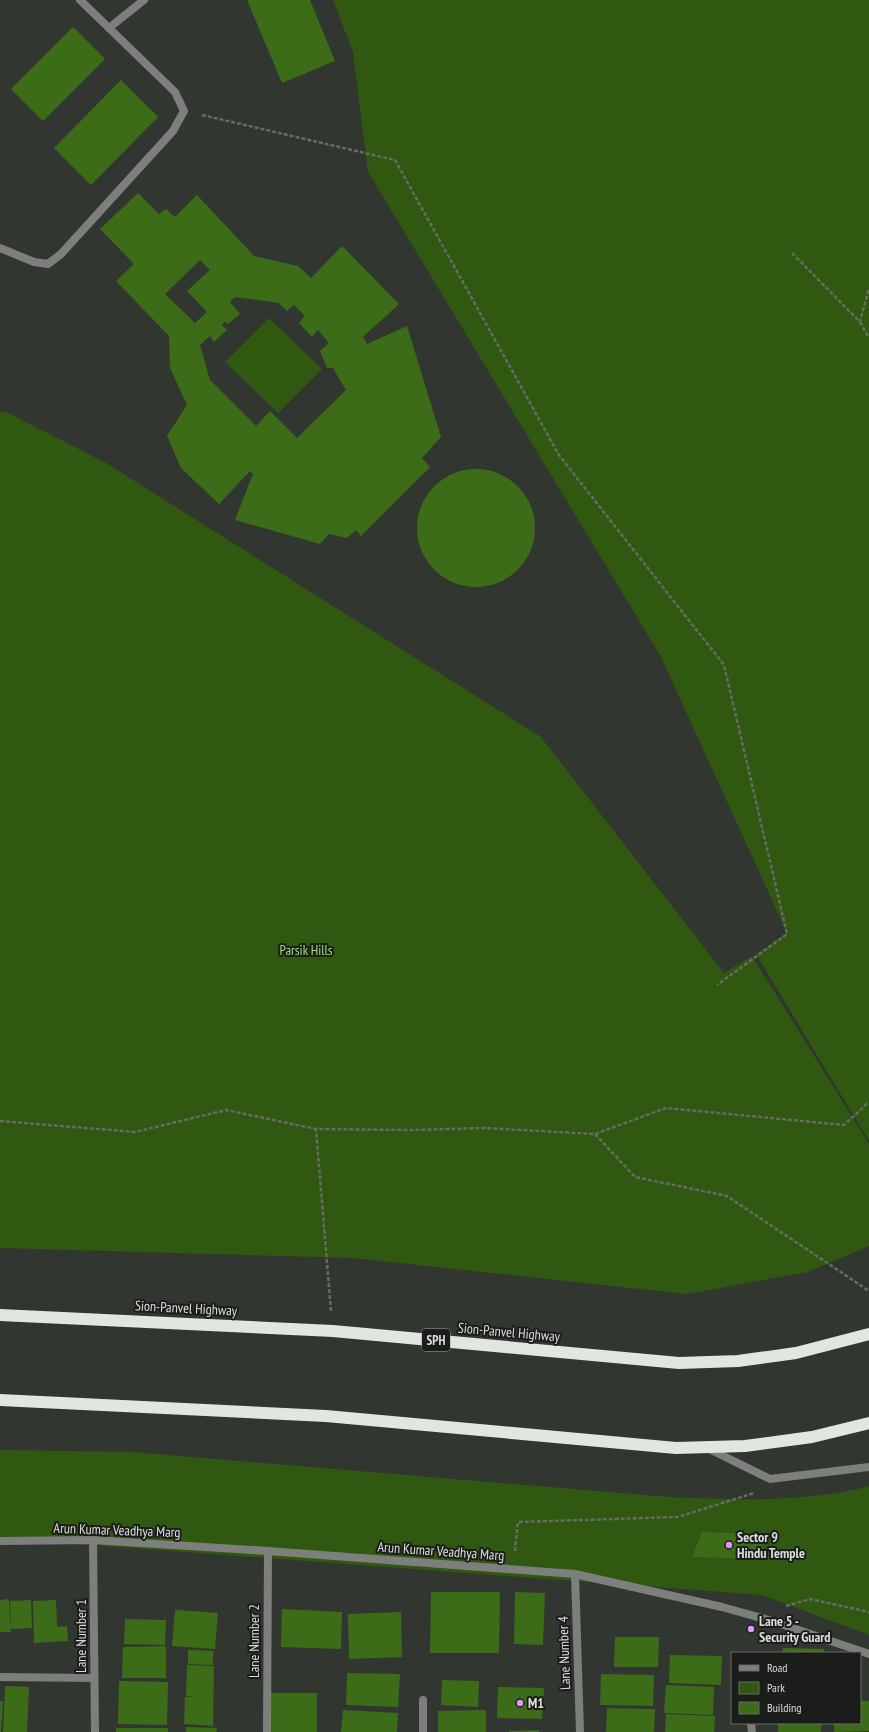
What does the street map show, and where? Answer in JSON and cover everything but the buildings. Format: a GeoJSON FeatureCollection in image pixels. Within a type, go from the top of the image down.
{"type":"FeatureCollection","features":[{"type":"Feature","properties":{"kind":"highway","name":"Sion-Panvel Highway"},"geometry":{"type":"LineString","coordinates":[[0,1315],[333,1331],[679,1363],[738,1361],[796,1353],[869,1334]]}},
{"type":"Feature","properties":{"kind":"highway"},"geometry":{"type":"LineString","coordinates":[[0,1400],[326,1416],[676,1448],[745,1446],[812,1437],[869,1423]]}},
{"type":"Feature","properties":{"kind":"street"},"geometry":{"type":"LineString","coordinates":[[0,248],[34,262],[48,264],[61,254],[173,131],[184,111],[175,92],[80,0]]}},
{"type":"Feature","properties":{"kind":"street"},"geometry":{"type":"LineString","coordinates":[[109,28],[144,0]]}},
{"type":"Feature","properties":{"kind":"street"},"geometry":{"type":"LineString","coordinates":[[706,1448],[770,1479],[869,1466]]}},
{"type":"Feature","properties":{"kind":"street","name":"Arun Kumar Veadhya Marg"},"geometry":{"type":"LineString","coordinates":[[0,1541],[93,1540],[268,1551],[575,1574],[722,1607],[772,1621],[869,1654]]}},
{"type":"Feature","properties":{"kind":"street","name":"Lane Number 1"},"geometry":{"type":"LineString","coordinates":[[93,1540],[95,1732]]}},
{"type":"Feature","properties":{"kind":"street","name":"Lane Number 2"},"geometry":{"type":"LineString","coordinates":[[267,1732],[268,1551]]}},
{"type":"Feature","properties":{"kind":"street","name":"Lane Number 4"},"geometry":{"type":"LineString","coordinates":[[575,1574],[580,1732]]}},
{"type":"Feature","properties":{"kind":"street"},"geometry":{"type":"LineString","coordinates":[[0,1677],[94,1678]]}},
{"type":"Feature","properties":{"kind":"street"},"geometry":{"type":"LineString","coordinates":[[423,1700],[423,1732]]}},
{"type":"Feature","properties":{"kind":"path"},"geometry":{"type":"LineString","coordinates":[[184,111],[395,160],[559,455],[724,665],[787,934],[717,985]]}},
{"type":"Feature","properties":{"kind":"path"},"geometry":{"type":"LineString","coordinates":[[792,253],[860,322],[869,338]]}},
{"type":"Feature","properties":{"kind":"path"},"geometry":{"type":"LineString","coordinates":[[860,322],[869,288]]}},
{"type":"Feature","properties":{"kind":"path"},"geometry":{"type":"LineString","coordinates":[[0,1121],[135,1132],[226,1110],[316,1129],[412,1130],[485,1128],[595,1134],[666,1108],[844,1125],[869,1102]]}},
{"type":"Feature","properties":{"kind":"path"},"geometry":{"type":"LineString","coordinates":[[316,1129],[333,1331]]}},
{"type":"Feature","properties":{"kind":"path"},"geometry":{"type":"LineString","coordinates":[[595,1134],[635,1177],[728,1196],[869,1292]]}},
{"type":"Feature","properties":{"kind":"path"},"geometry":{"type":"LineString","coordinates":[[513,1569],[518,1522],[678,1517],[756,1492]]}},
{"type":"Feature","properties":{"kind":"path"},"geometry":{"type":"LineString","coordinates":[[772,1621],[787,1605],[810,1598],[869,1612]]}},
{"type":"Feature","properties":{"kind":"green space"},"geometry":{"type":"Polygon","coordinates":[[[333,0],[869,0],[869,1141],[756,954],[787,933],[661,657],[368,172],[353,52],[333,0]]]}},
{"type":"Feature","properties":{"kind":"green space"},"geometry":{"type":"Polygon","coordinates":[[[269,318],[322,369],[278,413],[225,362],[269,318]]]}},
{"type":"Feature","properties":{"kind":"green space","name":"Parsik Hills"},"geometry":{"type":"Polygon","coordinates":[[[0,412],[6,412],[106,463],[541,737],[724,973],[752,956],[869,1144],[869,1246],[808,1272],[687,1294],[353,1258],[0,1248],[0,412]]]}},
{"type":"Feature","properties":{"kind":"green space"},"geometry":{"type":"Polygon","coordinates":[[[0,1450],[132,1452],[669,1497],[744,1499],[795,1498],[869,1486],[869,1635],[762,1595],[0,1538],[0,1450]]]}},
{"type":"Feature","properties":{"kind":"place","name":"Sector 9 Hindu Temple"},"geometry":{"type":"Point","coordinates":[729,1545]}},
{"type":"Feature","properties":{"kind":"place","name":"Lane 5 - Security Guard"},"geometry":{"type":"Point","coordinates":[751,1629]}},
{"type":"Feature","properties":{"kind":"place","name":"M1"},"geometry":{"type":"Point","coordinates":[520,1703]}}]}
